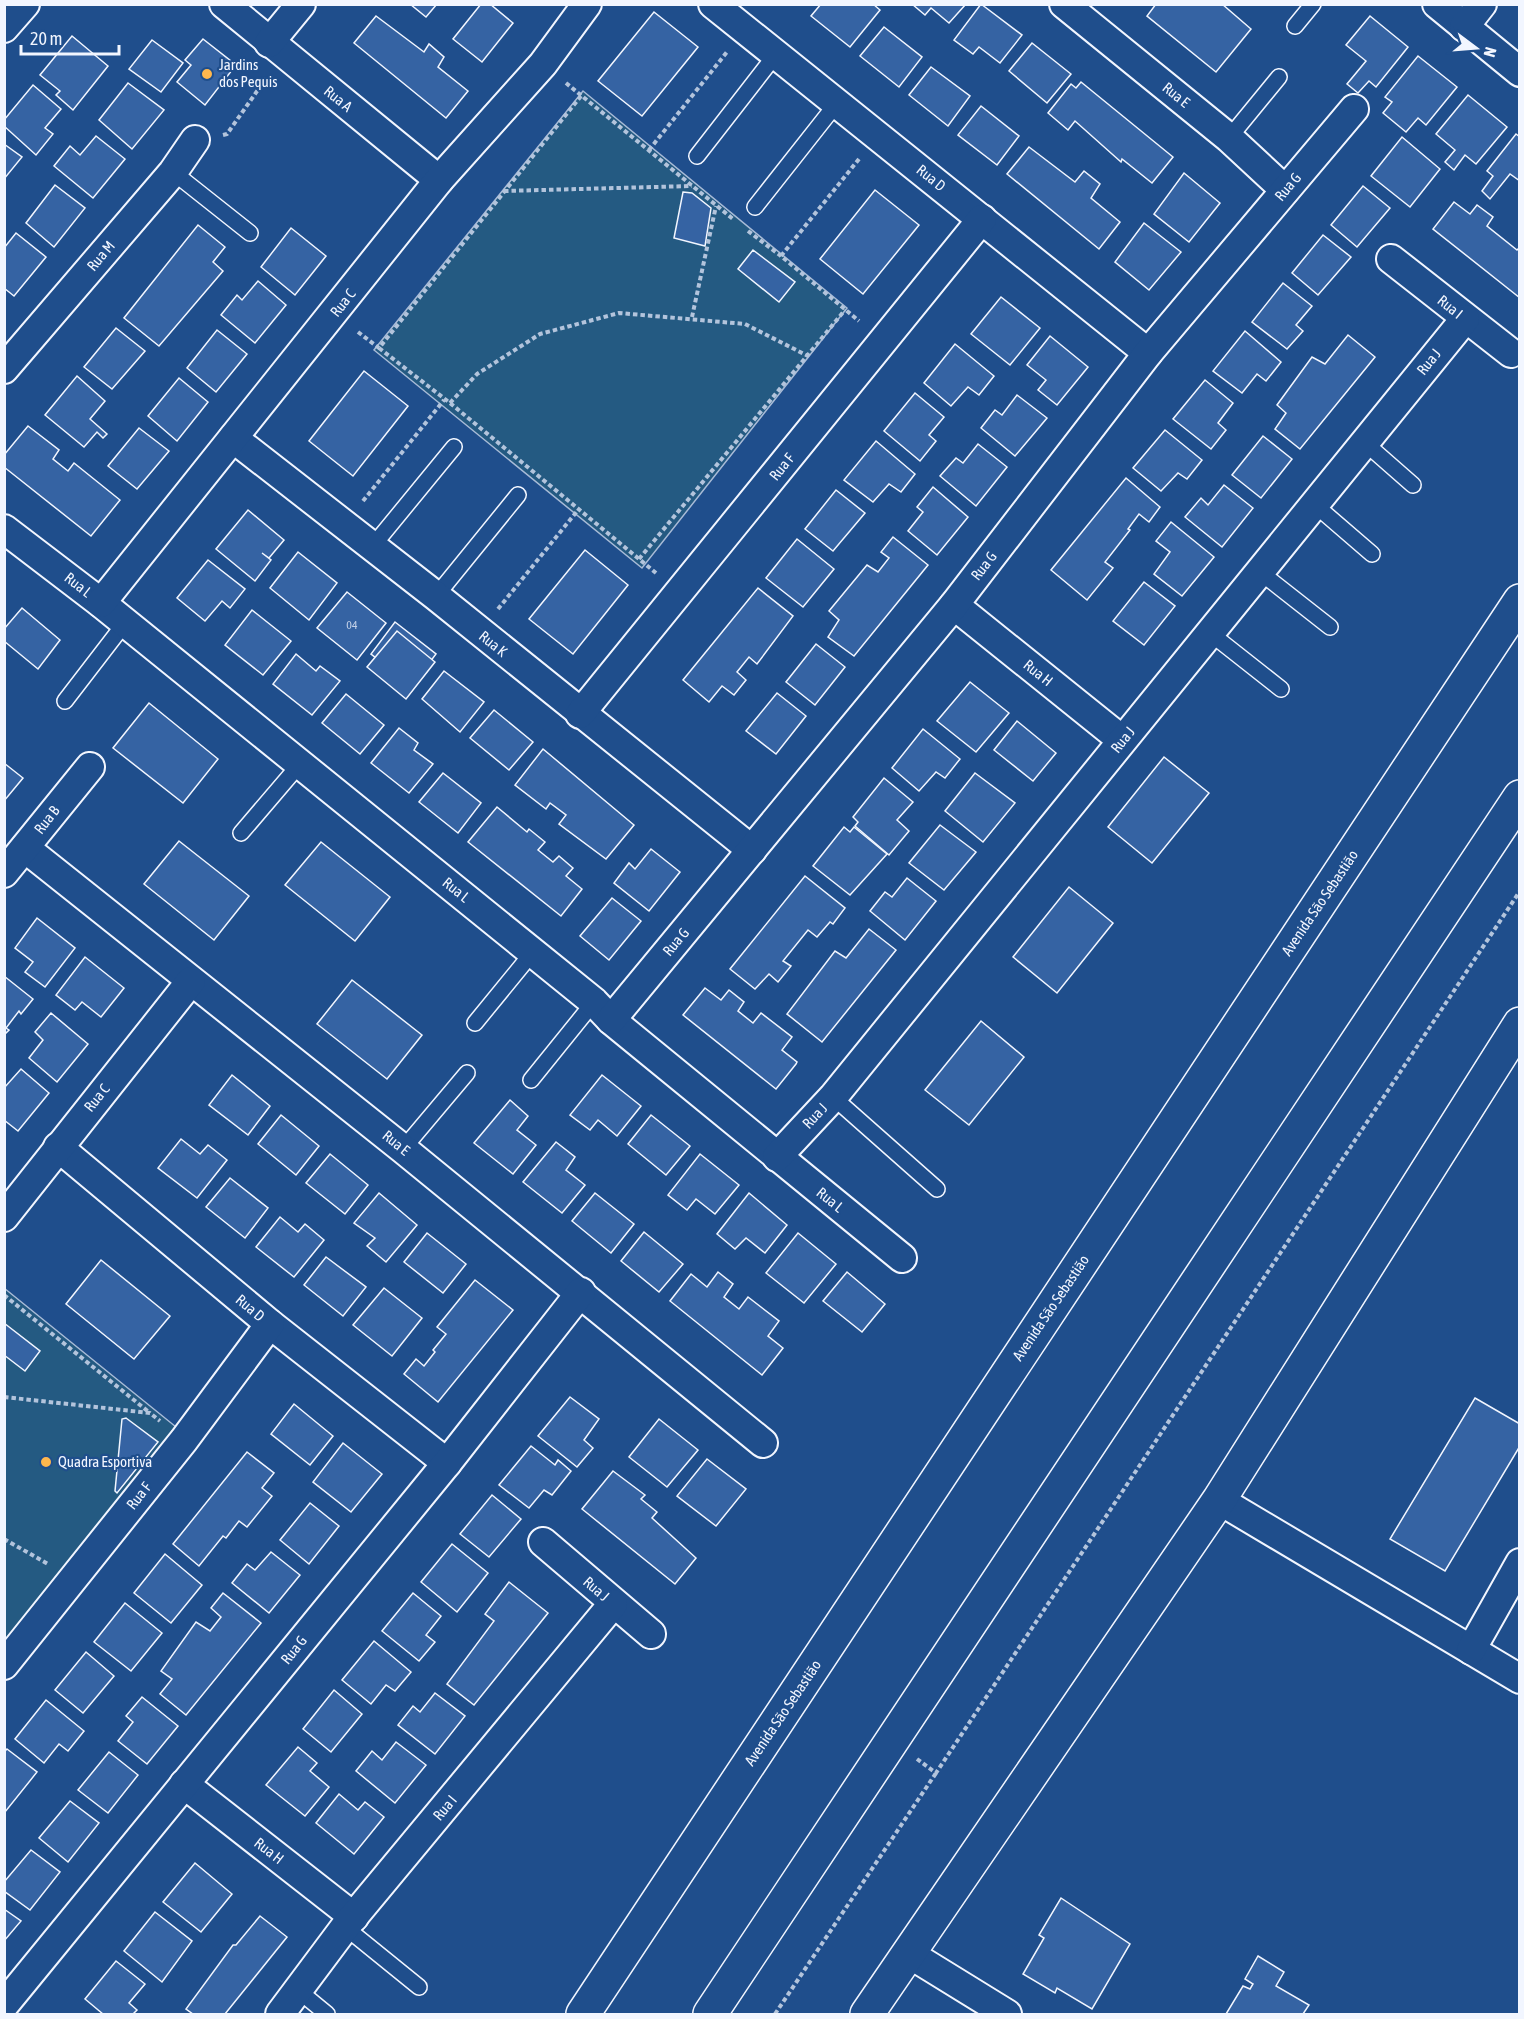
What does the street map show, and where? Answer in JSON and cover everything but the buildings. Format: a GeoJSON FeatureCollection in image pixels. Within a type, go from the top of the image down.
{"type":"FeatureCollection","features":[{"type":"Feature","properties":{"kind":"main road","name":"Avenida São Sebastião"},"geometry":{"type":"LineString","coordinates":[[583,2014],[1520,601]]}},
{"type":"Feature","properties":{"kind":"main road"},"geometry":{"type":"LineString","coordinates":[[710,2014],[1520,797]]}},
{"type":"Feature","properties":{"kind":"main road"},"geometry":{"type":"LineString","coordinates":[[867,2014],[1219,1500],[1520,1024]]}},
{"type":"Feature","properties":{"kind":"street"},"geometry":{"type":"LineString","coordinates":[[4,28],[25,4]]}},
{"type":"Feature","properties":{"kind":"street"},"geometry":{"type":"LineString","coordinates":[[276,49],[301,4]]}},
{"type":"Feature","properties":{"kind":"street","name":"Rua C"},"geometry":{"type":"LineString","coordinates":[[101,603],[439,180],[543,64],[587,4]]}},
{"type":"Feature","properties":{"kind":"street","name":"Rua D"},"geometry":{"type":"LineString","coordinates":[[713,4],[777,53],[1148,353]]}},
{"type":"Feature","properties":{"kind":"street","name":"Rua E"},"geometry":{"type":"LineString","coordinates":[[1064,4],[1229,138],[1285,190]]}},
{"type":"Feature","properties":{"kind":"street"},"geometry":{"type":"LineString","coordinates":[[1437,4],[1520,72]]}},
{"type":"Feature","properties":{"kind":"street"},"geometry":{"type":"LineString","coordinates":[[1464,27],[1482,4]]}},
{"type":"Feature","properties":{"kind":"street","name":"Rua A"},"geometry":{"type":"LineString","coordinates":[[232,11],[439,180]]}},
{"type":"Feature","properties":{"kind":"street","name":"Rua G"},"geometry":{"type":"LineString","coordinates":[[602,1011],[752,850],[954,605],[1148,353],[1354,110]]}},
{"type":"Feature","properties":{"kind":"street","name":"Rua M"},"geometry":{"type":"LineString","coordinates":[[4,369],[172,172],[195,140]]}},
{"type":"Feature","properties":{"kind":"street","name":"Rua F"},"geometry":{"type":"LineString","coordinates":[[580,714],[982,219]]}},
{"type":"Feature","properties":{"kind":"street","name":"Rua I"},"geometry":{"type":"LineString","coordinates":[[1391,259],[1511,353]]}},
{"type":"Feature","properties":{"kind":"street","name":"Rua J"},"geometry":{"type":"LineString","coordinates":[[777,1157],[833,1097],[1465,319]]}},
{"type":"Feature","properties":{"kind":"street","name":"Rua K"},"geometry":{"type":"LineString","coordinates":[[233,438],[436,596],[479,633],[752,850]]}},
{"type":"Feature","properties":{"kind":"street","name":"Rua L"},"geometry":{"type":"LineString","coordinates":[[4,529],[101,603],[533,952],[777,1157],[902,1258]]}},
{"type":"Feature","properties":{"kind":"street","name":"Rua H"},"geometry":{"type":"LineString","coordinates":[[954,605],[1122,740]]}},
{"type":"Feature","properties":{"kind":"street","name":"Rua B"},"geometry":{"type":"LineString","coordinates":[[4,873],[90,767]]}},
{"type":"Feature","properties":{"kind":"street","name":"Rua E"},"geometry":{"type":"LineString","coordinates":[[25,848],[581,1292],[763,1443]]}},
{"type":"Feature","properties":{"kind":"street","name":"Rua C"},"geometry":{"type":"LineString","coordinates":[[4,1217],[191,981]]}},
{"type":"Feature","properties":{"kind":"street","name":"Rua D"},"geometry":{"type":"LineString","coordinates":[[58,1147],[270,1324],[447,1463]]}},
{"type":"Feature","properties":{"kind":"street","name":"Rua G"},"geometry":{"type":"LineString","coordinates":[[4,2005],[447,1463],[581,1292]]}},
{"type":"Feature","properties":{"kind":"street","name":"Rua F"},"geometry":{"type":"LineString","coordinates":[[4,1665],[184,1440],[270,1324]]}},
{"type":"Feature","properties":{"kind":"street"},"geometry":{"type":"LineString","coordinates":[[1219,1500],[1520,1679]]}},
{"type":"Feature","properties":{"kind":"street","name":"Rua J"},"geometry":{"type":"LineString","coordinates":[[543,1542],[613,1604],[651,1634]]}},
{"type":"Feature","properties":{"kind":"street"},"geometry":{"type":"LineString","coordinates":[[1471,1650],[1520,1563]]}},
{"type":"Feature","properties":{"kind":"street","name":"Rua I"},"geometry":{"type":"LineString","coordinates":[[280,2014],[350,1922],[613,1604]]}},
{"type":"Feature","properties":{"kind":"street","name":"Rua H"},"geometry":{"type":"LineString","coordinates":[[184,1784],[350,1922]]}},
{"type":"Feature","properties":{"kind":"street"},"geometry":{"type":"LineString","coordinates":[[908,1953],[1007,2014]]}},
{"type":"Feature","properties":{"kind":"lane"},"geometry":{"type":"LineString","coordinates":[[1295,26],[1313,4]]}},
{"type":"Feature","properties":{"kind":"lane"},"geometry":{"type":"LineString","coordinates":[[697,156],[777,53]]}},
{"type":"Feature","properties":{"kind":"lane"},"geometry":{"type":"LineString","coordinates":[[1229,138],[1278,77]]}},
{"type":"Feature","properties":{"kind":"lane"},"geometry":{"type":"LineString","coordinates":[[755,207],[837,103]]}},
{"type":"Feature","properties":{"kind":"lane"},"geometry":{"type":"LineString","coordinates":[[172,172],[250,233]]}},
{"type":"Feature","properties":{"kind":"lane"},"geometry":{"type":"LineString","coordinates":[[1364,442],[1413,485]]}},
{"type":"Feature","properties":{"kind":"lane"},"geometry":{"type":"LineString","coordinates":[[372,547],[454,447]]}},
{"type":"Feature","properties":{"kind":"lane"},"geometry":{"type":"LineString","coordinates":[[436,596],[518,495]]}},
{"type":"Feature","properties":{"kind":"lane"},"geometry":{"type":"LineString","coordinates":[[1314,504],[1372,554]]}},
{"type":"Feature","properties":{"kind":"lane"},"geometry":{"type":"LineString","coordinates":[[1260,572],[1330,627]]}},
{"type":"Feature","properties":{"kind":"lane"},"geometry":{"type":"LineString","coordinates":[[65,701],[125,623]]}},
{"type":"Feature","properties":{"kind":"lane"},"geometry":{"type":"LineString","coordinates":[[1210,633],[1281,689]]}},
{"type":"Feature","properties":{"kind":"lane"},"geometry":{"type":"LineString","coordinates":[[241,833],[300,764]]}},
{"type":"Feature","properties":{"kind":"lane"},"geometry":{"type":"LineString","coordinates":[[475,1023],[533,952]]}},
{"type":"Feature","properties":{"kind":"lane"},"geometry":{"type":"LineString","coordinates":[[531,1080],[602,1011]]}},
{"type":"Feature","properties":{"kind":"lane"},"geometry":{"type":"LineString","coordinates":[[403,1149],[466,1073]]}},
{"type":"Feature","properties":{"kind":"lane"},"geometry":{"type":"LineString","coordinates":[[833,1097],[937,1188]]}},
{"type":"Feature","properties":{"kind":"lane"},"geometry":{"type":"LineString","coordinates":[[350,1922],[419,1987]]}},
{"type":"Feature","properties":{"kind":"lane"},"geometry":{"type":"LineString","coordinates":[[299,1991],[327,2014]]}},
{"type":"Feature","properties":{"kind":"path"},"geometry":{"type":"LineString","coordinates":[[195,140],[227,134],[276,49]]}},
{"type":"Feature","properties":{"kind":"path"},"geometry":{"type":"LineString","coordinates":[[649,150],[730,49]]}},
{"type":"Feature","properties":{"kind":"path"},"geometry":{"type":"LineString","coordinates":[[543,64],[735,220]]}},
{"type":"Feature","properties":{"kind":"path"},"geometry":{"type":"LineString","coordinates":[[379,348],[581,96]]}},
{"type":"Feature","properties":{"kind":"path"},"geometry":{"type":"LineString","coordinates":[[780,256],[861,156]]}},
{"type":"Feature","properties":{"kind":"path"},"geometry":{"type":"LineString","coordinates":[[503,191],[693,186]]}},
{"type":"Feature","properties":{"kind":"path"},"geometry":{"type":"LineString","coordinates":[[692,317],[716,206]]}},
{"type":"Feature","properties":{"kind":"path"},"geometry":{"type":"LineString","coordinates":[[744,227],[867,327]]}},
{"type":"Feature","properties":{"kind":"path"},"geometry":{"type":"LineString","coordinates":[[639,559],[845,310]]}},
{"type":"Feature","properties":{"kind":"path"},"geometry":{"type":"LineString","coordinates":[[450,403],[477,374],[540,334],[620,313],[692,317],[745,324],[808,357]]}},
{"type":"Feature","properties":{"kind":"path"},"geometry":{"type":"LineString","coordinates":[[334,314],[450,403],[680,593]]}},
{"type":"Feature","properties":{"kind":"path"},"geometry":{"type":"LineString","coordinates":[[344,525],[444,400]]}},
{"type":"Feature","properties":{"kind":"path"},"geometry":{"type":"LineString","coordinates":[[479,633],[578,510]]}},
{"type":"Feature","properties":{"kind":"path"},"geometry":{"type":"LineString","coordinates":[[775,2014],[1520,891]]}},
{"type":"Feature","properties":{"kind":"path"},"geometry":{"type":"LineString","coordinates":[[4,1295],[184,1440]]}},
{"type":"Feature","properties":{"kind":"path"},"geometry":{"type":"LineString","coordinates":[[4,1397],[150,1413]]}},
{"type":"Feature","properties":{"kind":"path"},"geometry":{"type":"LineString","coordinates":[[4,1539],[51,1567]]}},
{"type":"Feature","properties":{"kind":"path"},"geometry":{"type":"LineString","coordinates":[[892,1741],[936,1773]]}},
{"type":"Feature","properties":{"kind":"shaded area"},"geometry":{"type":"Polygon","coordinates":[[[583,91],[847,308],[642,568],[374,350],[583,91]]]}},
{"type":"Feature","properties":{"kind":"shaded area"},"geometry":{"type":"Polygon","coordinates":[[[4,1288],[181,1431],[5,1645],[4,1288]]]}},
{"type":"Feature","properties":{"kind":"place","name":"Jardins dos Pequis"},"geometry":{"type":"Point","coordinates":[207,74]}},
{"type":"Feature","properties":{"kind":"place","name":"Quadra Esportiva"},"geometry":{"type":"Point","coordinates":[46,1462]}}]}
